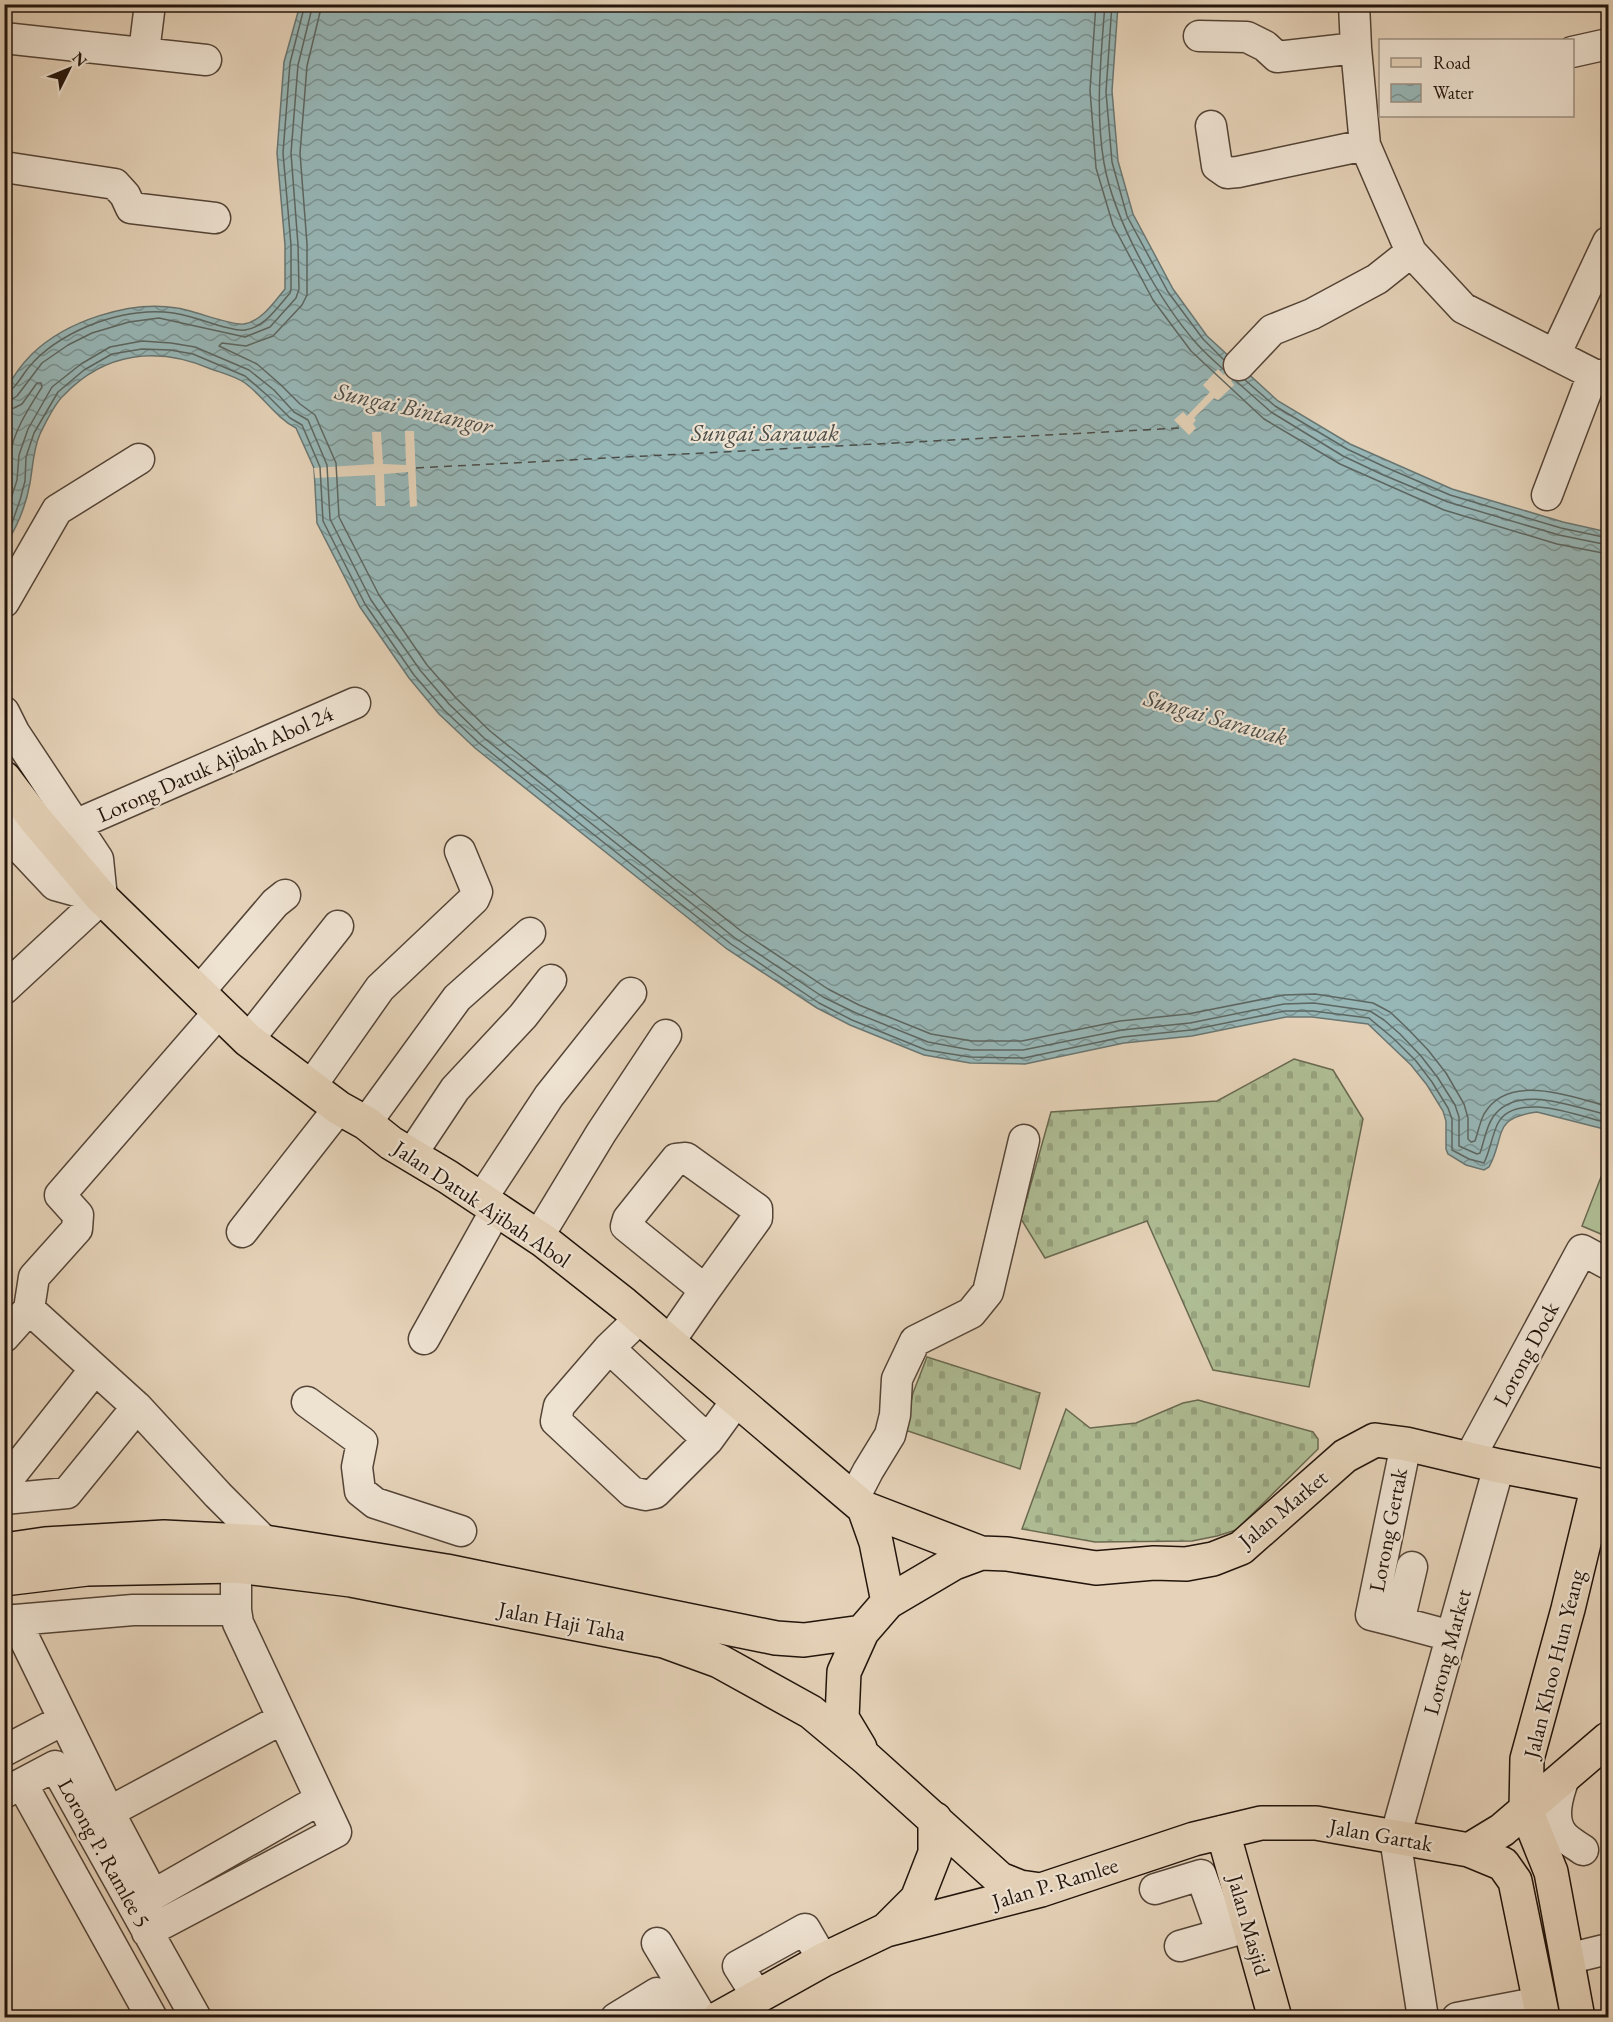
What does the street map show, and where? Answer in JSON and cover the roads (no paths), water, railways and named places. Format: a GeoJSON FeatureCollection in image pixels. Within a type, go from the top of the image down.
{"type":"FeatureCollection","features":[{"type":"Feature","properties":{"kind":"main road","name":"Jalan Datuk Ajibah Abol"},"geometry":{"type":"LineString","coordinates":[[4,778],[35,819],[102,898],[248,1040],[391,1143],[489,1203],[538,1237],[669,1342],[859,1504],[981,1553]]}},
{"type":"Feature","properties":{"kind":"main road","name":"Jalan Market"},"geometry":{"type":"LineString","coordinates":[[888,1602],[954,1563],[981,1553],[1007,1554],[1096,1568],[1154,1563],[1186,1564],[1214,1559],[1241,1548],[1345,1456],[1375,1440],[1406,1444],[1603,1486]]}},
{"type":"Feature","properties":{"kind":"main road","name":"Jalan Khoo Hun Yeang"},"geometry":{"type":"LineString","coordinates":[[1578,2018],[1551,1872],[1526,1810],[1527,1759],[1603,1486]]}},
{"type":"Feature","properties":{"kind":"main road"},"geometry":{"type":"LineString","coordinates":[[859,1504],[876,1542],[888,1602],[862,1632],[844,1672],[842,1718],[866,1758]]}},
{"type":"Feature","properties":{"kind":"main road","name":"Jalan Haji Taha"},"geometry":{"type":"LineString","coordinates":[[4,1550],[45,1544],[164,1537],[265,1542],[446,1570],[776,1638],[804,1640],[862,1632]]}},
{"type":"Feature","properties":{"kind":"main road","name":"Jalan Haji Taha"},"geometry":{"type":"LineString","coordinates":[[4,1579],[87,1569],[236,1566],[351,1580],[664,1641],[719,1661],[811,1712],[866,1758],[1000,1879],[1020,1887],[1041,1890]]}},
{"type":"Feature","properties":{"kind":"main road"},"geometry":{"type":"LineString","coordinates":[[1469,1850],[1502,1830],[1608,1739]]}},
{"type":"Feature","properties":{"kind":"main road"},"geometry":{"type":"LineString","coordinates":[[1527,1759],[1534,1772],[1545,1778],[1564,1778]]}},
{"type":"Feature","properties":{"kind":"main road","name":"Jalan P. Ramlee"},"geometry":{"type":"LineString","coordinates":[[886,1930],[916,1899],[935,1853],[935,1819]]}},
{"type":"Feature","properties":{"kind":"main road","name":"Jalan Gartak"},"geometry":{"type":"LineString","coordinates":[[1224,1832],[1261,1823],[1316,1823],[1469,1850]]}},
{"type":"Feature","properties":{"kind":"main road","name":"Jalan P. Ramlee"},"geometry":{"type":"LineString","coordinates":[[719,2018],[823,1959],[886,1930],[1041,1890],[1194,1839],[1224,1832]]}},
{"type":"Feature","properties":{"kind":"main road","name":"Jalan Masjid"},"geometry":{"type":"LineString","coordinates":[[1224,1832],[1235,1930],[1275,2018]]}},
{"type":"Feature","properties":{"kind":"main road"},"geometry":{"type":"LineString","coordinates":[[1469,1850],[1503,1864],[1515,1881],[1541,2010]]}},
{"type":"Feature","properties":{"kind":"street"},"geometry":{"type":"LineString","coordinates":[[144,52],[150,4]]}},
{"type":"Feature","properties":{"kind":"street"},"geometry":{"type":"LineString","coordinates":[[1354,4],[1365,145],[1411,252],[1463,308],[1555,355],[1600,375],[1546,495]]}},
{"type":"Feature","properties":{"kind":"street"},"geometry":{"type":"LineString","coordinates":[[1198,36],[1247,37],[1265,46],[1277,57],[1356,48]]}},
{"type":"Feature","properties":{"kind":"street"},"geometry":{"type":"LineString","coordinates":[[4,38],[206,60]]}},
{"type":"Feature","properties":{"kind":"street"},"geometry":{"type":"LineString","coordinates":[[1574,52],[1608,44]]}},
{"type":"Feature","properties":{"kind":"street"},"geometry":{"type":"LineString","coordinates":[[1211,126],[1217,166],[1227,173],[1365,145]]}},
{"type":"Feature","properties":{"kind":"street"},"geometry":{"type":"LineString","coordinates":[[4,167],[114,184],[125,195],[132,208],[215,218]]}},
{"type":"Feature","properties":{"kind":"street"},"geometry":{"type":"LineString","coordinates":[[1555,355],[1608,242]]}},
{"type":"Feature","properties":{"kind":"street"},"geometry":{"type":"LineString","coordinates":[[1239,365],[1272,330],[1312,314],[1377,279],[1411,252]]}},
{"type":"Feature","properties":{"kind":"street"},"geometry":{"type":"LineString","coordinates":[[4,602],[57,510],[139,459]]}},
{"type":"Feature","properties":{"kind":"street","name":"Lorong Datuk Ajibah Abol 24"},"geometry":{"type":"LineString","coordinates":[[75,825],[355,703]]}},
{"type":"Feature","properties":{"kind":"street"},"geometry":{"type":"LineString","coordinates":[[4,712],[14,732],[98,859],[102,898]]}},
{"type":"Feature","properties":{"kind":"street"},"geometry":{"type":"LineString","coordinates":[[4,826],[13,855],[55,885],[102,898]]}},
{"type":"Feature","properties":{"kind":"street"},"geometry":{"type":"LineString","coordinates":[[311,1086],[380,988],[474,898],[477,892],[460,851]]}},
{"type":"Feature","properties":{"kind":"street"},"geometry":{"type":"LineString","coordinates":[[4,1337],[29,1309],[34,1276],[77,1229],[78,1215],[60,1195],[208,1003],[274,903],[285,896]]}},
{"type":"Feature","properties":{"kind":"street"},"geometry":{"type":"LineString","coordinates":[[4,989],[102,898]]}},
{"type":"Feature","properties":{"kind":"street"},"geometry":{"type":"LineString","coordinates":[[248,1040],[338,926]]}},
{"type":"Feature","properties":{"kind":"street"},"geometry":{"type":"LineString","coordinates":[[242,1232],[353,1116],[457,998],[530,933]]}},
{"type":"Feature","properties":{"kind":"street"},"geometry":{"type":"LineString","coordinates":[[411,1155],[455,1089],[523,1016],[551,980]]}},
{"type":"Feature","properties":{"kind":"street"},"geometry":{"type":"LineString","coordinates":[[424,1339],[489,1203],[549,1096],[631,993]]}},
{"type":"Feature","properties":{"kind":"street"},"geometry":{"type":"LineString","coordinates":[[538,1237],[601,1133],[666,1035]]}},
{"type":"Feature","properties":{"kind":"street"},"geometry":{"type":"LineString","coordinates":[[859,1504],[868,1471],[890,1436],[895,1415],[897,1379],[915,1341],[971,1313],[988,1292],[1024,1140]]}},
{"type":"Feature","properties":{"kind":"street"},"geometry":{"type":"LineString","coordinates":[[669,1342],[757,1218],[757,1209],[686,1158],[676,1159],[628,1219],[626,1226],[705,1290]]}},
{"type":"Feature","properties":{"kind":"street","name":"Lorong Dock"},"geometry":{"type":"LineString","coordinates":[[1484,1462],[1582,1250],[1608,1264]]}},
{"type":"Feature","properties":{"kind":"street"},"geometry":{"type":"LineString","coordinates":[[29,1309],[137,1407],[265,1542]]}},
{"type":"Feature","properties":{"kind":"street"},"geometry":{"type":"LineString","coordinates":[[640,1318],[609,1348],[559,1406],[556,1421],[623,1485],[632,1492],[645,1495],[655,1493],[708,1440],[737,1400]]}},
{"type":"Feature","properties":{"kind":"street"},"geometry":{"type":"LineString","coordinates":[[609,1348],[708,1440]]}},
{"type":"Feature","properties":{"kind":"street"},"geometry":{"type":"LineString","coordinates":[[95,1369],[7,1480],[67,1493],[137,1407]]}},
{"type":"Feature","properties":{"kind":"street"},"geometry":{"type":"LineString","coordinates":[[307,1402],[362,1442],[357,1467],[360,1491],[375,1503],[461,1531]]}},
{"type":"Feature","properties":{"kind":"street","name":"Lorong Gertak"},"geometry":{"type":"LineString","coordinates":[[1385,1619],[1406,1444]]}},
{"type":"Feature","properties":{"kind":"street","name":"Lorong Market"},"geometry":{"type":"LineString","coordinates":[[1395,1838],[1451,1636],[1484,1462]]}},
{"type":"Feature","properties":{"kind":"street"},"geometry":{"type":"LineString","coordinates":[[211,1540],[221,1513],[218,1494]]}},
{"type":"Feature","properties":{"kind":"street"},"geometry":{"type":"LineString","coordinates":[[147,1932],[336,1832],[319,1800],[238,1623],[236,1566]]}},
{"type":"Feature","properties":{"kind":"street"},"geometry":{"type":"LineString","coordinates":[[1412,1567],[1385,1619],[1451,1636]]}},
{"type":"Feature","properties":{"kind":"street"},"geometry":{"type":"LineString","coordinates":[[8,1620],[133,1610],[236,1610]]}},
{"type":"Feature","properties":{"kind":"street"},"geometry":{"type":"LineString","coordinates":[[8,1620],[25,1640],[109,1812],[143,1900],[319,1800]]}},
{"type":"Feature","properties":{"kind":"street"},"geometry":{"type":"LineString","coordinates":[[109,1812],[282,1719]]}},
{"type":"Feature","properties":{"kind":"street"},"geometry":{"type":"LineString","coordinates":[[4,1751],[63,1720]]}},
{"type":"Feature","properties":{"kind":"street","name":"Lorong P. Ramlee 5"},"geometry":{"type":"LineString","coordinates":[[152,2018],[13,1788],[55,1766],[143,1900],[147,1932],[196,2018]]}},
{"type":"Feature","properties":{"kind":"street"},"geometry":{"type":"LineString","coordinates":[[1564,1778],[1557,1798],[1558,1827],[1564,1836],[1596,1847]]}},
{"type":"Feature","properties":{"kind":"street"},"geometry":{"type":"LineString","coordinates":[[1395,1838],[1423,2018]]}},
{"type":"Feature","properties":{"kind":"street"},"geometry":{"type":"LineString","coordinates":[[1551,1872],[1596,1847]]}},
{"type":"Feature","properties":{"kind":"street"},"geometry":{"type":"LineString","coordinates":[[1155,1890],[1201,1875],[1235,1930],[1180,1946]]}},
{"type":"Feature","properties":{"kind":"street"},"geometry":{"type":"LineString","coordinates":[[657,1943],[693,1983],[702,2018]]}},
{"type":"Feature","properties":{"kind":"street"},"geometry":{"type":"LineString","coordinates":[[1567,1959],[1608,1949]]}},
{"type":"Feature","properties":{"kind":"street"},"geometry":{"type":"LineString","coordinates":[[616,2018],[657,1993],[673,2018]]}},
{"type":"Feature","properties":{"kind":"street"},"geometry":{"type":"LineString","coordinates":[[1457,2018],[1541,2010]]}},
{"type":"Feature","properties":{"kind":"water","name":"Sungai Sarawak"},"geometry":{"type":"Polygon","coordinates":[[[300,5],[1118,5],[1112,91],[1118,161],[1133,214],[1173,289],[1207,336],[1278,401],[1350,444],[1452,489],[1563,522],[1608,532],[1608,1130],[1537,1112],[1522,1115],[1512,1119],[1502,1130],[1489,1167],[1484,1170],[1466,1165],[1448,1154],[1446,1121],[1443,1111],[1427,1085],[1411,1065],[1368,1024],[1312,1017],[1286,1017],[1192,1036],[1124,1043],[1025,1064],[970,1063],[924,1055],[850,1025],[817,1008],[727,949],[475,748],[439,714],[409,678],[360,607],[317,523],[314,468],[296,428],[282,419],[258,394],[237,378],[191,362],[171,357],[152,356],[133,357],[115,362],[80,381],[57,403],[40,434],[26,500],[5,546],[5,391],[32,354],[46,342],[80,323],[119,310],[139,307],[177,308],[230,323],[244,324],[262,315],[285,289],[285,245],[277,153],[284,62],[300,5]]]}},
{"type":"Feature","properties":{"kind":"water label","name":"Sungai Bintangor"},"geometry":{"type":"Point","coordinates":[414,408]}}]}
